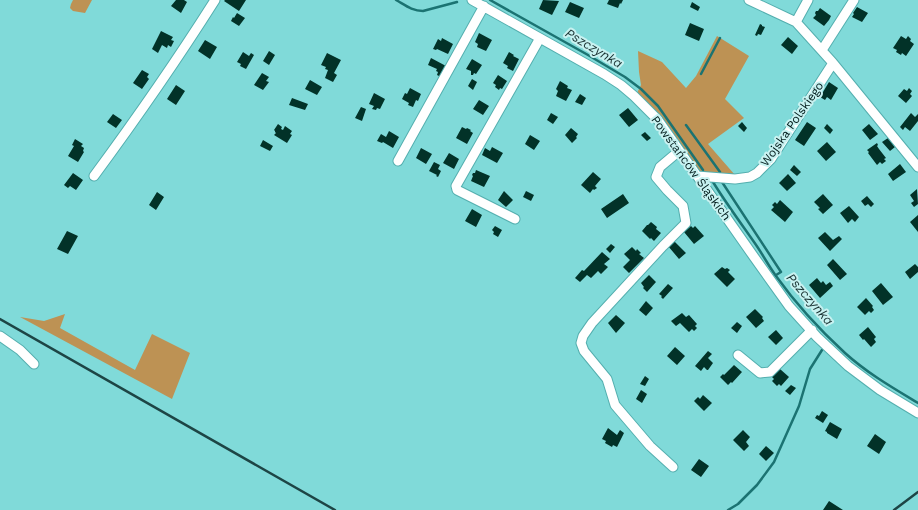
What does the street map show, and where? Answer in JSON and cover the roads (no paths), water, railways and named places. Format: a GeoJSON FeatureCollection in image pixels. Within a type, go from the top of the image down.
{"type":"FeatureCollection","features":[{"type":"Feature","properties":{"kind":"street"},"geometry":{"type":"LineString","coordinates":[[94,176],[177,59],[215,0]]}},
{"type":"Feature","properties":{"kind":"street","name":"Powstańców Śląskich"},"geometry":{"type":"LineString","coordinates":[[472,0],[604,74],[634,96],[658,120],[790,306],[848,366],[880,390],[918,413]]}},
{"type":"Feature","properties":{"kind":"street"},"geometry":{"type":"LineString","coordinates":[[749,0],[796,22],[833,63],[918,168]]}},
{"type":"Feature","properties":{"kind":"street"},"geometry":{"type":"LineString","coordinates":[[796,22],[808,0]]}},
{"type":"Feature","properties":{"kind":"street"},"geometry":{"type":"LineString","coordinates":[[822,50],[854,0]]}},
{"type":"Feature","properties":{"kind":"street"},"geometry":{"type":"LineString","coordinates":[[398,161],[484,6]]}},
{"type":"Feature","properties":{"kind":"street"},"geometry":{"type":"LineString","coordinates":[[514,219],[457,190],[456,186],[540,38]]}},
{"type":"Feature","properties":{"kind":"street","name":"Wojska Polskiego"},"geometry":{"type":"LineString","coordinates":[[697,176],[735,179],[750,177],[756,173],[771,159],[833,63]]}},
{"type":"Feature","properties":{"kind":"street"},"geometry":{"type":"LineString","coordinates":[[673,467],[650,446],[615,405],[607,378],[584,351],[581,343],[583,336],[592,323],[686,223],[683,206],[656,177],[660,167],[679,151]]}},
{"type":"Feature","properties":{"kind":"street"},"geometry":{"type":"LineString","coordinates":[[738,355],[760,373],[770,372],[812,330]]}},
{"type":"Feature","properties":{"kind":"street"},"geometry":{"type":"LineString","coordinates":[[0,336],[20,350],[34,364]]}},
{"type":"Feature","properties":{"kind":"waterway","name":"Pszczynka"},"geometry":{"type":"LineString","coordinates":[[396,0],[412,9],[419,11],[457,2]]}},
{"type":"Feature","properties":{"kind":"waterway","name":"Pszczynka"},"geometry":{"type":"LineString","coordinates":[[490,0],[588,55],[625,77],[641,89],[658,106],[703,170]]}},
{"type":"Feature","properties":{"kind":"waterway"},"geometry":{"type":"LineString","coordinates":[[701,74],[720,38]]}},
{"type":"Feature","properties":{"kind":"waterway"},"geometry":{"type":"LineString","coordinates":[[686,125],[720,172]]}},
{"type":"Feature","properties":{"kind":"waterway","name":"Pszczynka"},"geometry":{"type":"LineString","coordinates":[[713,182],[776,276],[817,326],[862,367],[880,380],[918,403]]}},
{"type":"Feature","properties":{"kind":"waterway"},"geometry":{"type":"LineString","coordinates":[[722,182],[781,272],[776,275]]}},
{"type":"Feature","properties":{"kind":"waterway"},"geometry":{"type":"LineString","coordinates":[[728,510],[738,504],[757,485],[774,462],[799,406],[810,369],[822,350]]}},
{"type":"Feature","properties":{"kind":"railway"},"geometry":{"type":"LineString","coordinates":[[0,319],[335,510]]}},
{"type":"Feature","properties":{"kind":"railway"},"geometry":{"type":"LineString","coordinates":[[894,510],[918,492]]}}]}
